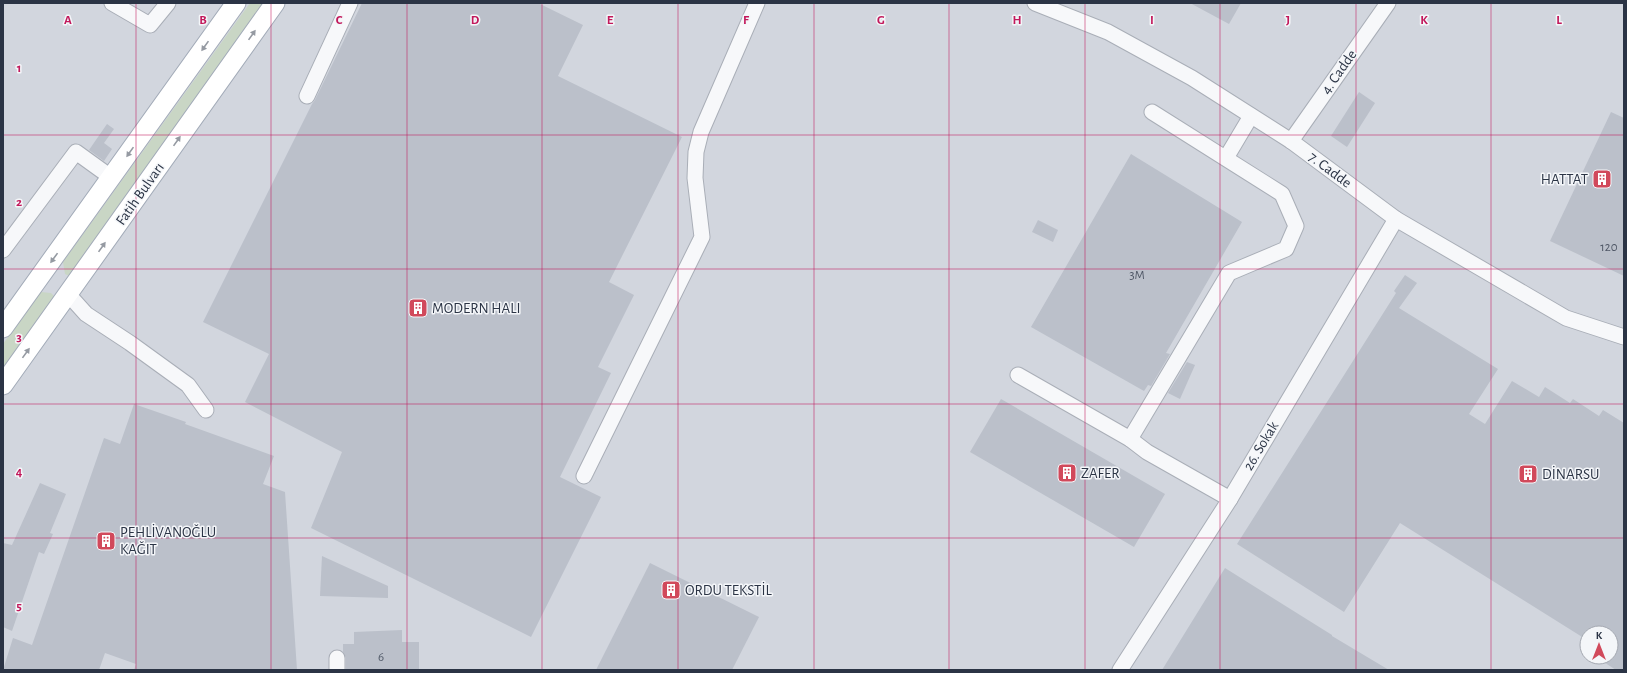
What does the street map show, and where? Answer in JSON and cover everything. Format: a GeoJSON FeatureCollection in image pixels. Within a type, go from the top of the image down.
{"type":"FeatureCollection","features":[{"type":"Feature","properties":{"kind":"main road"},"geometry":{"type":"LineString","coordinates":[[3,328],[236,3]]}},
{"type":"Feature","properties":{"kind":"main road","name":"Fatih Bulvarı"},"geometry":{"type":"LineString","coordinates":[[3,384],[276,3]]}},
{"type":"Feature","properties":{"kind":"street"},"geometry":{"type":"LineString","coordinates":[[112,3],[150,25],[168,3]]}},
{"type":"Feature","properties":{"kind":"street"},"geometry":{"type":"LineString","coordinates":[[306,96],[350,3]]}},
{"type":"Feature","properties":{"kind":"street","name":"7. Cadde"},"geometry":{"type":"LineString","coordinates":[[1035,3],[1108,32],[1192,78],[1291,141],[1396,219],[1566,318],[1624,338]]}},
{"type":"Feature","properties":{"kind":"street","name":"4. Cadde"},"geometry":{"type":"LineString","coordinates":[[1291,141],[1388,3]]}},
{"type":"Feature","properties":{"kind":"street"},"geometry":{"type":"LineString","coordinates":[[584,476],[702,237],[695,178],[696,152],[701,132],[753,4]]}},
{"type":"Feature","properties":{"kind":"street"},"geometry":{"type":"LineString","coordinates":[[1130,440],[1229,273],[1286,249],[1296,226],[1282,194],[1152,112]]}},
{"type":"Feature","properties":{"kind":"street"},"geometry":{"type":"LineString","coordinates":[[1226,158],[1251,116]]}},
{"type":"Feature","properties":{"kind":"street"},"geometry":{"type":"LineString","coordinates":[[3,250],[76,152],[112,178]]}},
{"type":"Feature","properties":{"kind":"street","name":"26. Sokak"},"geometry":{"type":"LineString","coordinates":[[1120,670],[1230,499],[1396,219]]}},
{"type":"Feature","properties":{"kind":"street"},"geometry":{"type":"LineString","coordinates":[[68,294],[86,314],[130,343],[188,385],[206,410]]}},
{"type":"Feature","properties":{"kind":"street"},"geometry":{"type":"LineString","coordinates":[[1018,375],[1130,440],[1147,452],[1230,499]]}},
{"type":"Feature","properties":{"kind":"shaded area"},"geometry":{"type":"Polygon","coordinates":[[[3,3],[1624,3],[1624,670],[3,670],[3,3]]]}},
{"type":"Feature","properties":{"kind":"green space"},"geometry":{"type":"Polygon","coordinates":[[[250,3],[269,3],[73,278],[65,274],[63,262],[250,3]]]}},
{"type":"Feature","properties":{"kind":"green space"},"geometry":{"type":"Polygon","coordinates":[[[41,292],[51,293],[57,299],[3,375],[3,344],[41,292]]]}},
{"type":"Feature","properties":{"kind":"building","name":"MODERN HALI"},"geometry":{"type":"Polygon","coordinates":[[[362,3],[538,3],[583,25],[558,76],[682,137],[609,282],[634,295],[598,367],[611,373],[560,477],[601,497],[531,637],[311,528],[342,452],[245,402],[269,354],[203,322],[315,100],[362,3]]]}},
{"type":"Feature","properties":{"kind":"building"},"geometry":{"type":"Polygon","coordinates":[[[1190,3],[1241,3],[1229,24],[1190,3]]]}},
{"type":"Feature","properties":{"kind":"building"},"geometry":{"type":"Polygon","coordinates":[[[1359,92],[1375,103],[1347,147],[1331,136],[1359,92]]]}},
{"type":"Feature","properties":{"kind":"building","name":"HATTAT"},"geometry":{"type":"Polygon","coordinates":[[[1611,112],[1624,118],[1624,276],[1550,241],[1611,112]]]}},
{"type":"Feature","properties":{"kind":"building"},"geometry":{"type":"Polygon","coordinates":[[[107,124],[114,129],[104,143],[112,149],[104,161],[89,150],[107,124]]]}},
{"type":"Feature","properties":{"kind":"building"},"geometry":{"type":"Polygon","coordinates":[[[1131,154],[1242,222],[1166,353],[1170,354],[1151,386],[1148,385],[1144,391],[1031,327],[1131,154]]]}},
{"type":"Feature","properties":{"kind":"building"},"geometry":{"type":"Polygon","coordinates":[[[1038,220],[1058,230],[1053,242],[1032,232],[1038,220]]]}},
{"type":"Feature","properties":{"kind":"building"},"geometry":{"type":"Polygon","coordinates":[[[1405,275],[1417,283],[1399,308],[1498,369],[1469,414],[1485,424],[1512,381],[1539,397],[1545,387],[1570,403],[1573,399],[1599,416],[1603,410],[1624,423],[1624,670],[1616,670],[1608,665],[1619,665],[1619,625],[1579,625],[1579,635],[1400,523],[1344,612],[1237,544],[1396,293],[1394,291],[1405,275]]]}},
{"type":"Feature","properties":{"kind":"building"},"geometry":{"type":"Polygon","coordinates":[[[1187,362],[1195,365],[1180,399],[1168,393],[1187,362]]]}},
{"type":"Feature","properties":{"kind":"building","name":"ZAFER"},"geometry":{"type":"Polygon","coordinates":[[[1001,399],[1165,494],[1134,547],[970,452],[1001,399]]]}},
{"type":"Feature","properties":{"kind":"building"},"geometry":{"type":"Polygon","coordinates":[[[134,404],[186,422],[185,424],[274,456],[263,484],[285,492],[297,670],[134,670],[136,664],[105,653],[99,670],[3,670],[13,638],[32,645],[104,438],[120,444],[134,404]]]}},
{"type":"Feature","properties":{"kind":"building"},"geometry":{"type":"Polygon","coordinates":[[[40,483],[66,494],[50,533],[53,534],[44,554],[39,552],[12,631],[3,627],[3,543],[12,545],[40,483]]]}},
{"type":"Feature","properties":{"kind":"building"},"geometry":{"type":"Polygon","coordinates":[[[322,556],[388,586],[388,598],[320,596],[322,556]]]}},
{"type":"Feature","properties":{"kind":"building","name":"ORDU TEKSTİL"},"geometry":{"type":"Polygon","coordinates":[[[650,563],[759,617],[732,670],[596,670],[650,563]]]}},
{"type":"Feature","properties":{"kind":"building"},"geometry":{"type":"Polygon","coordinates":[[[1225,568],[1332,636],[1389,670],[1162,670],[1225,568]]]}},
{"type":"Feature","properties":{"kind":"building"},"geometry":{"type":"Polygon","coordinates":[[[402,630],[402,642],[419,642],[419,670],[346,670],[346,658],[343,652],[343,644],[354,644],[354,632],[402,630]]]}},
{"type":"Feature","properties":{"kind":"place","name":"HATTAT"},"geometry":{"type":"Point","coordinates":[1602,179]}},
{"type":"Feature","properties":{"kind":"place","name":"MODERN HALI"},"geometry":{"type":"Point","coordinates":[418,308]}},
{"type":"Feature","properties":{"kind":"place","name":"ZAFER"},"geometry":{"type":"Point","coordinates":[1067,473]}},
{"type":"Feature","properties":{"kind":"place","name":"DİNARSU"},"geometry":{"type":"Point","coordinates":[1528,474]}},
{"type":"Feature","properties":{"kind":"place","name":"PEHLİVANOĞLU KAĞIT"},"geometry":{"type":"Point","coordinates":[106,541]}},
{"type":"Feature","properties":{"kind":"place","name":"ORDU TEKSTİL"},"geometry":{"type":"Point","coordinates":[671,590]}}]}
